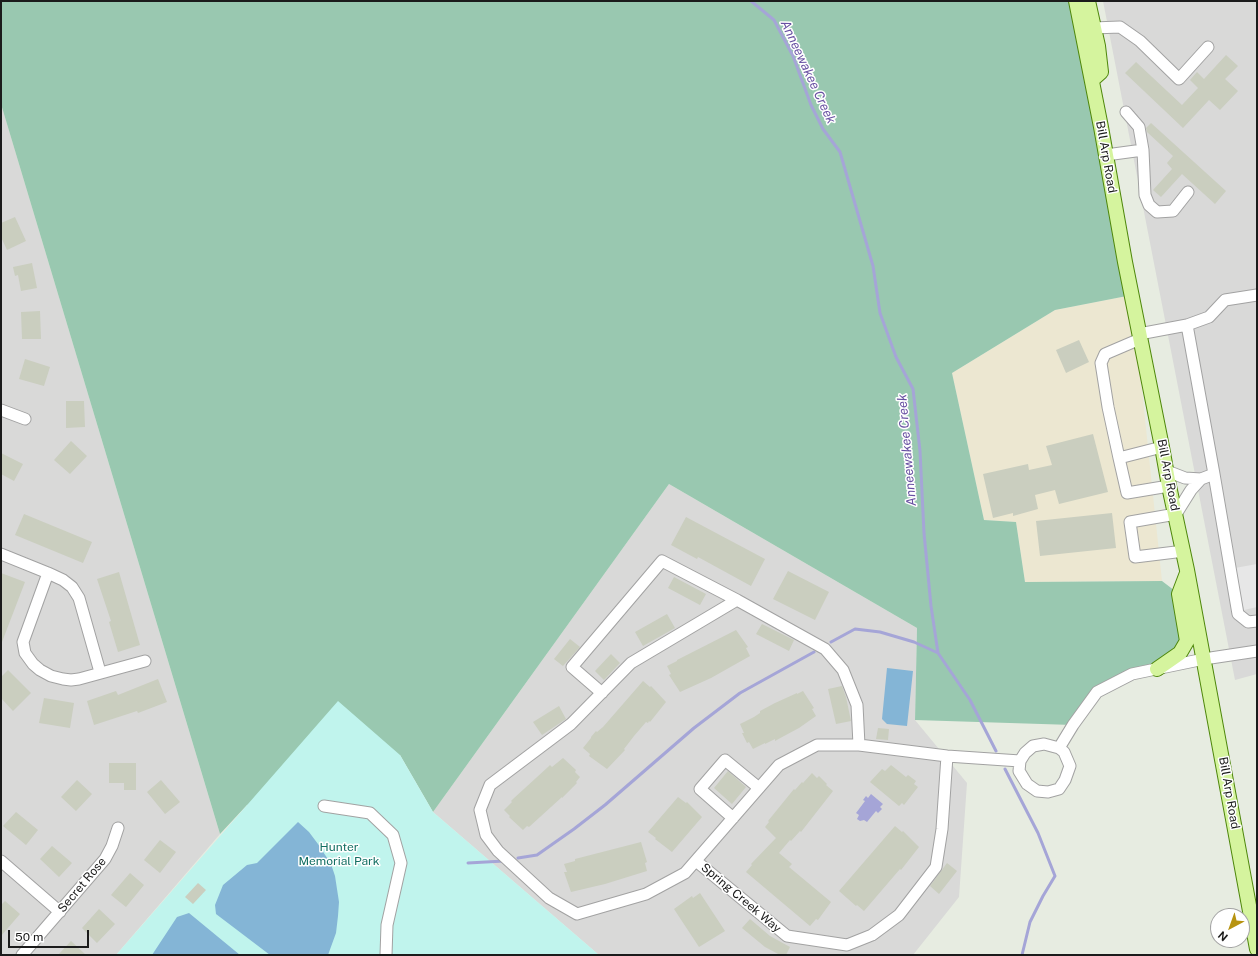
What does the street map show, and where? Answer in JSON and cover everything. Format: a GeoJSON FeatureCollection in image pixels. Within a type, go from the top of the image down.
{"type":"FeatureCollection","features":[{"type":"Feature","properties":{"kind":"main road","name":"Bill Arp Road"},"geometry":{"type":"LineString","coordinates":[[1076,1],[1166,471],[1184,551],[1254,921],[1257,949]]}},
{"type":"Feature","properties":{"kind":"main road"},"geometry":{"type":"LineString","coordinates":[[1088,1],[1098,46],[1101,72],[1092,80]]}},
{"type":"Feature","properties":{"kind":"main road"},"geometry":{"type":"LineString","coordinates":[[1156,669],[1180,653],[1187,641],[1179,594],[1187,570]]}},
{"type":"Feature","properties":{"kind":"street"},"geometry":{"type":"LineString","coordinates":[[1093,28],[1120,27],[1140,41],[1179,79],[1208,47]]}},
{"type":"Feature","properties":{"kind":"street"},"geometry":{"type":"LineString","coordinates":[[1126,112],[1140,127],[1143,150],[1145,195],[1149,205],[1157,212],[1173,211],[1188,192]]}},
{"type":"Feature","properties":{"kind":"street"},"geometry":{"type":"LineString","coordinates":[[1106,155],[1143,150]]}},
{"type":"Feature","properties":{"kind":"street"},"geometry":{"type":"LineString","coordinates":[[1169,486],[1127,493],[1108,408],[1101,363],[1105,354],[1140,336],[1186,325],[1208,317],[1225,300],[1257,294]]}},
{"type":"Feature","properties":{"kind":"street"},"geometry":{"type":"LineString","coordinates":[[1186,325],[1238,614],[1248,622],[1257,621]]}},
{"type":"Feature","properties":{"kind":"street"},"geometry":{"type":"LineString","coordinates":[[1,410],[24,419]]}},
{"type":"Feature","properties":{"kind":"street"},"geometry":{"type":"LineString","coordinates":[[1119,458],[1162,447]]}},
{"type":"Feature","properties":{"kind":"street"},"geometry":{"type":"LineString","coordinates":[[1166,471],[1185,478],[1201,479],[1214,474]]}},
{"type":"Feature","properties":{"kind":"street"},"geometry":{"type":"LineString","coordinates":[[1184,551],[1135,557],[1130,522],[1176,514],[1191,490],[1201,479]]}},
{"type":"Feature","properties":{"kind":"street"},"geometry":{"type":"LineString","coordinates":[[1,554],[48,573],[68,583],[72,587],[79,598],[100,672]]}},
{"type":"Feature","properties":{"kind":"street"},"geometry":{"type":"LineString","coordinates":[[602,693],[572,666],[662,562],[737,600],[825,649],[843,670],[857,705],[859,745]]}},
{"type":"Feature","properties":{"kind":"street"},"geometry":{"type":"LineString","coordinates":[[48,573],[23,642],[28,659],[40,670],[51,676],[63,679],[79,679],[100,672],[145,661]]}},
{"type":"Feature","properties":{"kind":"street","name":"Spring Creek Way"},"geometry":{"type":"LineString","coordinates":[[696,861],[787,936],[847,945],[872,935],[899,916],[936,867],[940,847],[947,756],[859,745],[817,745],[779,765],[685,873],[646,894],[577,914],[549,898],[498,851],[486,836],[480,810],[490,785],[571,724],[631,664],[737,600]]}},
{"type":"Feature","properties":{"kind":"street"},"geometry":{"type":"LineString","coordinates":[[1059,748],[1072,725],[1097,692],[1132,674],[1204,659],[1257,651]]}},
{"type":"Feature","properties":{"kind":"street"},"geometry":{"type":"LineString","coordinates":[[1044,744],[1059,748],[1064,752],[1070,766],[1065,780],[1059,789],[1048,792],[1037,791],[1027,784],[1020,771],[1020,761],[1025,752],[1033,746],[1044,744]]}},
{"type":"Feature","properties":{"kind":"street"},"geometry":{"type":"LineString","coordinates":[[947,756],[1020,761]]}},
{"type":"Feature","properties":{"kind":"street"},"geometry":{"type":"LineString","coordinates":[[733,818],[700,789],[725,760],[759,788]]}},
{"type":"Feature","properties":{"kind":"street"},"geometry":{"type":"LineString","coordinates":[[324,806],[370,813],[393,835],[401,863],[386,925],[386,955]]}},
{"type":"Feature","properties":{"kind":"street","name":"Secret Rose"},"geometry":{"type":"LineString","coordinates":[[22,955],[105,859],[112,846],[118,828]]}},
{"type":"Feature","properties":{"kind":"street"},"geometry":{"type":"LineString","coordinates":[[1,861],[60,912]]}},
{"type":"Feature","properties":{"kind":"shaded area"},"geometry":{"type":"Polygon","coordinates":[[[1103,1],[1257,1],[1257,674],[1235,680],[1103,1]]]}},
{"type":"Feature","properties":{"kind":"shaded area"},"geometry":{"type":"Polygon","coordinates":[[[1,104],[220,834],[116,955],[1,955],[1,104]]]}},
{"type":"Feature","properties":{"kind":"shaded area"},"geometry":{"type":"Polygon","coordinates":[[[1132,295],[1162,581],[1025,582],[1016,522],[984,520],[952,373],[1055,310],[1132,295]]]}},
{"type":"Feature","properties":{"kind":"shaded area"},"geometry":{"type":"Polygon","coordinates":[[[669,484],[917,628],[915,720],[967,783],[959,897],[913,955],[599,955],[433,812],[669,484]]]}},
{"type":"Feature","properties":{"kind":"shaded area"},"geometry":{"type":"Polygon","coordinates":[[[1257,564],[1257,607],[1244,610],[1235,568],[1257,564]]]}},
{"type":"Feature","properties":{"kind":"shaded area"},"geometry":{"type":"Polygon","coordinates":[[[887,668],[913,671],[907,726],[887,724],[882,719],[887,668]]]}},
{"type":"Feature","properties":{"kind":"shaded area"},"geometry":{"type":"Polygon","coordinates":[[[871,794],[883,804],[880,807],[882,809],[878,813],[876,811],[867,822],[864,820],[860,821],[857,819],[859,815],[856,813],[865,801],[863,800],[866,796],[868,798],[871,794]]]}},
{"type":"Feature","properties":{"kind":"shaded area"},"geometry":{"type":"Polygon","coordinates":[[[298,822],[309,832],[318,844],[331,864],[335,876],[339,902],[338,916],[336,933],[328,955],[270,955],[216,914],[215,905],[223,885],[247,865],[257,863],[298,822]]]}},
{"type":"Feature","properties":{"kind":"shaded area"},"geometry":{"type":"Polygon","coordinates":[[[189,913],[240,955],[152,955],[177,917],[189,913]]]}},
{"type":"Feature","properties":{"kind":"green space"},"geometry":{"type":"Polygon","coordinates":[[[1,1],[1076,1],[1132,295],[1055,310],[952,373],[984,520],[1016,522],[1025,582],[1162,581],[1179,594],[1180,653],[1097,692],[1073,725],[915,720],[917,628],[669,484],[433,812],[400,755],[247,805],[220,834],[1,104],[1,1]]]}},
{"type":"Feature","properties":{"kind":"green space","name":"Hunter Memorial Park"},"geometry":{"type":"Polygon","coordinates":[[[338,701],[400,755],[433,812],[599,955],[116,955],[338,701]]]}},
{"type":"Feature","properties":{"kind":"building"},"geometry":{"type":"Polygon","coordinates":[[[1226,55],[1238,66],[1225,79],[1238,91],[1220,110],[1209,100],[1183,128],[1125,73],[1136,62],[1182,105],[1198,88],[1190,80],[1197,72],[1204,79],[1226,55]]]}},
{"type":"Feature","properties":{"kind":"building"},"geometry":{"type":"Polygon","coordinates":[[[1151,123],[1226,191],[1215,204],[1182,174],[1161,197],[1153,190],[1172,169],[1167,163],[1173,156],[1147,132],[1146,128],[1151,123]]]}},
{"type":"Feature","properties":{"kind":"building"},"geometry":{"type":"Polygon","coordinates":[[[15,217],[26,241],[7,250],[1,237],[1,223],[15,217]]]}},
{"type":"Feature","properties":{"kind":"building"},"geometry":{"type":"Polygon","coordinates":[[[32,263],[37,288],[21,291],[18,275],[15,276],[13,267],[32,263]]]}},
{"type":"Feature","properties":{"kind":"building"},"geometry":{"type":"Polygon","coordinates":[[[40,311],[41,339],[22,339],[21,312],[40,311]]]}},
{"type":"Feature","properties":{"kind":"building"},"geometry":{"type":"Polygon","coordinates":[[[1079,340],[1089,362],[1066,373],[1056,350],[1079,340]]]}},
{"type":"Feature","properties":{"kind":"building"},"geometry":{"type":"Polygon","coordinates":[[[25,359],[50,367],[44,386],[19,379],[25,359]]]}},
{"type":"Feature","properties":{"kind":"building"},"geometry":{"type":"Polygon","coordinates":[[[66,401],[84,401],[85,427],[66,428],[66,401]]]}},
{"type":"Feature","properties":{"kind":"building"},"geometry":{"type":"Polygon","coordinates":[[[1093,434],[1108,492],[1059,504],[1055,490],[1035,495],[1038,509],[1013,516],[1013,513],[993,518],[983,474],[1028,464],[1029,470],[1052,465],[1046,446],[1093,434]]]}},
{"type":"Feature","properties":{"kind":"building"},"geometry":{"type":"Polygon","coordinates":[[[71,441],[87,456],[70,474],[54,460],[71,441]]]}},
{"type":"Feature","properties":{"kind":"building"},"geometry":{"type":"Polygon","coordinates":[[[1,453],[23,464],[14,481],[1,474],[1,453]]]}},
{"type":"Feature","properties":{"kind":"building"},"geometry":{"type":"Polygon","coordinates":[[[1112,513],[1116,548],[1040,556],[1036,521],[1112,513]]]}},
{"type":"Feature","properties":{"kind":"building"},"geometry":{"type":"Polygon","coordinates":[[[24,514],[92,542],[83,563],[15,535],[24,514]]]}},
{"type":"Feature","properties":{"kind":"building"},"geometry":{"type":"Polygon","coordinates":[[[686,517],[765,559],[751,586],[698,557],[697,559],[671,545],[686,517]]]}},
{"type":"Feature","properties":{"kind":"building"},"geometry":{"type":"Polygon","coordinates":[[[788,571],[829,592],[815,620],[773,599],[788,571]]]}},
{"type":"Feature","properties":{"kind":"building"},"geometry":{"type":"Polygon","coordinates":[[[119,572],[140,645],[118,652],[109,622],[111,621],[97,579],[119,572]]]}},
{"type":"Feature","properties":{"kind":"building"},"geometry":{"type":"Polygon","coordinates":[[[1,573],[25,582],[2,642],[1,642],[1,573]]]}},
{"type":"Feature","properties":{"kind":"building"},"geometry":{"type":"Polygon","coordinates":[[[674,577],[706,594],[700,605],[668,588],[674,577]]]}},
{"type":"Feature","properties":{"kind":"building"},"geometry":{"type":"Polygon","coordinates":[[[667,614],[675,628],[643,646],[635,632],[667,614]]]}},
{"type":"Feature","properties":{"kind":"building"},"geometry":{"type":"Polygon","coordinates":[[[762,624],[794,640],[789,651],[756,634],[762,624]]]}},
{"type":"Feature","properties":{"kind":"building"},"geometry":{"type":"Polygon","coordinates":[[[736,630],[748,647],[746,648],[750,656],[711,678],[680,692],[669,675],[671,674],[667,666],[736,630]]]}},
{"type":"Feature","properties":{"kind":"building"},"geometry":{"type":"Polygon","coordinates":[[[570,639],[580,647],[563,666],[554,659],[570,639]]]}},
{"type":"Feature","properties":{"kind":"building"},"geometry":{"type":"Polygon","coordinates":[[[611,654],[620,663],[604,680],[595,671],[611,654]]]}},
{"type":"Feature","properties":{"kind":"building"},"geometry":{"type":"Polygon","coordinates":[[[8,670],[31,693],[13,711],[1,698],[1,677],[8,670]]]}},
{"type":"Feature","properties":{"kind":"building"},"geometry":{"type":"Polygon","coordinates":[[[158,679],[167,702],[138,713],[137,711],[94,725],[87,701],[116,691],[118,695],[158,679]]]}},
{"type":"Feature","properties":{"kind":"building"},"geometry":{"type":"Polygon","coordinates":[[[643,681],[650,687],[651,686],[666,702],[650,722],[646,722],[624,749],[625,750],[607,769],[589,756],[590,754],[583,748],[596,731],[597,732],[603,727],[643,681]]]}},
{"type":"Feature","properties":{"kind":"building"},"geometry":{"type":"Polygon","coordinates":[[[842,686],[851,721],[836,724],[828,689],[842,686]]]}},
{"type":"Feature","properties":{"kind":"building"},"geometry":{"type":"Polygon","coordinates":[[[803,691],[814,708],[812,709],[816,716],[799,728],[775,741],[775,739],[753,749],[749,742],[747,743],[742,733],[744,733],[740,724],[754,717],[760,713],[760,711],[775,703],[803,691]]]}},
{"type":"Feature","properties":{"kind":"building"},"geometry":{"type":"Polygon","coordinates":[[[44,698],[74,703],[70,728],[39,723],[44,698]]]}},
{"type":"Feature","properties":{"kind":"building"},"geometry":{"type":"Polygon","coordinates":[[[559,706],[566,719],[542,735],[533,722],[559,706]]]}},
{"type":"Feature","properties":{"kind":"building"},"geometry":{"type":"Polygon","coordinates":[[[878,728],[889,729],[888,740],[876,739],[878,728]]]}},
{"type":"Feature","properties":{"kind":"building"},"geometry":{"type":"Polygon","coordinates":[[[563,758],[576,770],[575,772],[580,777],[576,782],[577,783],[529,827],[527,826],[523,830],[504,810],[513,799],[550,765],[552,767],[563,758]]]}},
{"type":"Feature","properties":{"kind":"building"},"geometry":{"type":"Polygon","coordinates":[[[109,763],[136,763],[136,790],[124,790],[124,783],[109,783],[109,763]]]}},
{"type":"Feature","properties":{"kind":"building"},"geometry":{"type":"Polygon","coordinates":[[[891,765],[906,777],[908,775],[916,781],[914,784],[918,787],[904,805],[902,803],[899,806],[870,782],[882,769],[885,771],[891,765]]]}},
{"type":"Feature","properties":{"kind":"building"},"geometry":{"type":"Polygon","coordinates":[[[728,771],[746,787],[732,804],[714,788],[728,771]]]}},
{"type":"Feature","properties":{"kind":"building"},"geometry":{"type":"Polygon","coordinates":[[[812,773],[817,778],[819,776],[833,791],[801,832],[800,831],[791,841],[790,840],[779,853],[792,864],[789,867],[831,902],[818,920],[816,919],[810,926],[746,872],[752,865],[751,864],[776,838],[765,827],[769,822],[768,821],[794,789],[795,790],[802,782],[803,783],[812,773]]]}},
{"type":"Feature","properties":{"kind":"building"},"geometry":{"type":"Polygon","coordinates":[[[77,780],[92,794],[76,811],[61,797],[77,780]]]}},
{"type":"Feature","properties":{"kind":"building"},"geometry":{"type":"Polygon","coordinates":[[[161,780],[180,802],[165,814],[147,792],[161,780]]]}},
{"type":"Feature","properties":{"kind":"building"},"geometry":{"type":"Polygon","coordinates":[[[678,797],[686,803],[687,802],[702,817],[672,852],[648,832],[678,797]]]}},
{"type":"Feature","properties":{"kind":"building"},"geometry":{"type":"Polygon","coordinates":[[[16,812],[38,830],[26,845],[3,826],[16,812]]]}},
{"type":"Feature","properties":{"kind":"building"},"geometry":{"type":"Polygon","coordinates":[[[895,826],[902,832],[903,831],[919,847],[901,870],[900,869],[864,911],[839,891],[895,826]]]}},
{"type":"Feature","properties":{"kind":"building"},"geometry":{"type":"Polygon","coordinates":[[[160,840],[176,852],[160,873],[144,860],[160,840]]]}},
{"type":"Feature","properties":{"kind":"building"},"geometry":{"type":"Polygon","coordinates":[[[641,842],[647,862],[645,863],[647,871],[605,884],[571,892],[564,872],[567,872],[564,864],[575,861],[575,859],[641,842]]]}},
{"type":"Feature","properties":{"kind":"building"},"geometry":{"type":"Polygon","coordinates":[[[52,846],[72,863],[59,877],[40,859],[52,846]]]}},
{"type":"Feature","properties":{"kind":"building"},"geometry":{"type":"Polygon","coordinates":[[[947,863],[957,871],[939,894],[930,886],[947,863]]]}},
{"type":"Feature","properties":{"kind":"building"},"geometry":{"type":"Polygon","coordinates":[[[130,873],[144,885],[126,907],[111,895],[130,873]]]}},
{"type":"Feature","properties":{"kind":"building"},"geometry":{"type":"Polygon","coordinates":[[[198,883],[206,890],[193,904],[185,897],[198,883]]]}},
{"type":"Feature","properties":{"kind":"building"},"geometry":{"type":"Polygon","coordinates":[[[700,893],[725,931],[699,947],[674,909],[692,896],[693,898],[700,893]]]}},
{"type":"Feature","properties":{"kind":"building"},"geometry":{"type":"Polygon","coordinates":[[[5,901],[20,914],[1,936],[1,905],[5,901]]]}},
{"type":"Feature","properties":{"kind":"building"},"geometry":{"type":"Polygon","coordinates":[[[99,909],[115,924],[97,943],[82,928],[99,909]]]}},
{"type":"Feature","properties":{"kind":"building"},"geometry":{"type":"Polygon","coordinates":[[[750,919],[770,936],[790,947],[786,955],[780,955],[765,947],[742,928],[750,919]]]}},
{"type":"Feature","properties":{"kind":"building"},"geometry":{"type":"Polygon","coordinates":[[[71,941],[86,955],[58,955],[71,941]]]}},
{"type":"Feature","properties":{"kind":"waterway","name":"Anneewakee Creek"},"geometry":{"type":"LineString","coordinates":[[751,1],[774,20],[793,56],[811,105],[823,129],[840,152],[873,266],[880,313],[896,357],[913,389],[920,451],[924,533],[931,606],[938,653],[970,700],[996,751]]}},
{"type":"Feature","properties":{"kind":"waterway"},"geometry":{"type":"LineString","coordinates":[[831,642],[855,629],[880,632],[914,642],[938,653]]}},
{"type":"Feature","properties":{"kind":"waterway"},"geometry":{"type":"LineString","coordinates":[[518,858],[537,855],[574,829],[605,805],[694,728],[740,693],[814,652]]}},
{"type":"Feature","properties":{"kind":"waterway","name":"Anneewakee Creek"},"geometry":{"type":"LineString","coordinates":[[1005,769],[1038,833],[1055,876],[1030,922],[1022,955]]}},
{"type":"Feature","properties":{"kind":"waterway"},"geometry":{"type":"LineString","coordinates":[[468,863],[504,861]]}}]}
